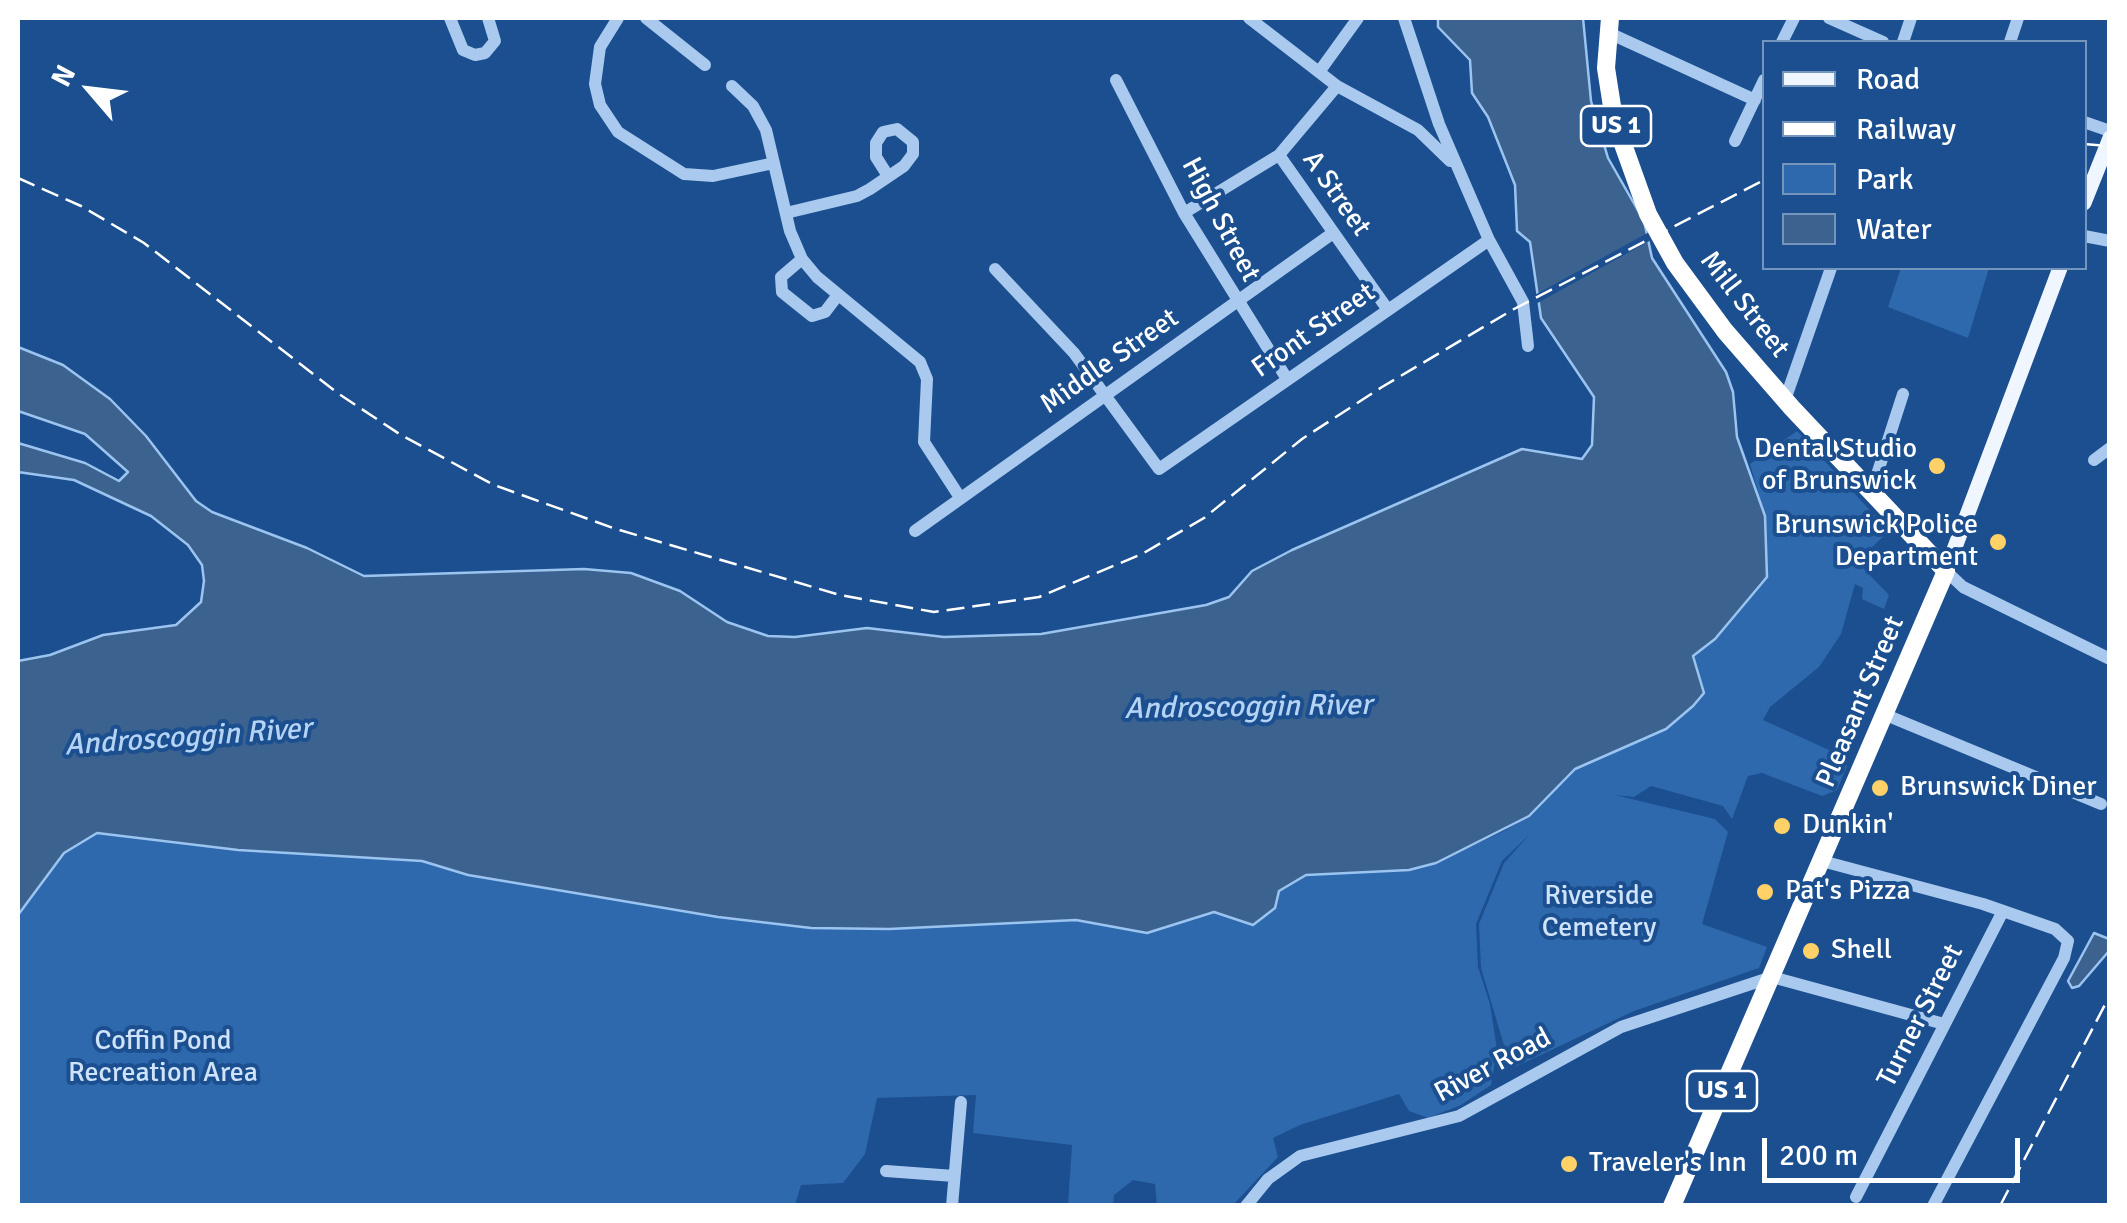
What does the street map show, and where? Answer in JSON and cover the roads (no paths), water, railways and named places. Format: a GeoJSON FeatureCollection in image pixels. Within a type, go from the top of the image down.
{"type":"FeatureCollection","features":[{"type":"Feature","properties":{"kind":"highway","name":"Mill Street"},"geometry":{"type":"LineString","coordinates":[[1609,25],[1606,68],[1614,120],[1648,214],[1696,294],[1785,400],[1946,571]]}},
{"type":"Feature","properties":{"kind":"highway","name":"US 1"},"geometry":{"type":"LineString","coordinates":[[1918,541],[1930,579],[1924,625]]}},
{"type":"Feature","properties":{"kind":"highway","name":"Pleasant Street"},"geometry":{"type":"LineString","coordinates":[[1672,1206],[1946,571]]}},
{"type":"Feature","properties":{"kind":"main road"},"geometry":{"type":"LineString","coordinates":[[2087,196],[2110,134]]}},
{"type":"Feature","properties":{"kind":"main road","name":"Pleasant Street"},"geometry":{"type":"LineString","coordinates":[[1946,571],[2059,270]]}},
{"type":"Feature","properties":{"kind":"street"},"geometry":{"type":"LineString","coordinates":[[450,18],[463,50],[475,55],[485,54],[495,41],[488,18]]}},
{"type":"Feature","properties":{"kind":"street"},"geometry":{"type":"LineString","coordinates":[[618,18],[600,47],[595,84],[600,106],[618,132],[684,174],[713,176],[774,163]]}},
{"type":"Feature","properties":{"kind":"street"},"geometry":{"type":"LineString","coordinates":[[646,18],[705,66]]}},
{"type":"Feature","properties":{"kind":"street"},"geometry":{"type":"LineString","coordinates":[[1250,18],[1338,86],[1418,130],[1456,168]]}},
{"type":"Feature","properties":{"kind":"street"},"geometry":{"type":"LineString","coordinates":[[1320,72],[1358,18]]}},
{"type":"Feature","properties":{"kind":"street"},"geometry":{"type":"LineString","coordinates":[[1404,18],[1456,168],[1523,302],[1528,346]]}},
{"type":"Feature","properties":{"kind":"street"},"geometry":{"type":"LineString","coordinates":[[1829,18],[1878,40]]}},
{"type":"Feature","properties":{"kind":"street"},"geometry":{"type":"LineString","coordinates":[[1609,25],[1755,100]]}},
{"type":"Feature","properties":{"kind":"street","name":"High Street"},"geometry":{"type":"LineString","coordinates":[[1116,80],[1184,213],[1236,303],[1287,379]]}},
{"type":"Feature","properties":{"kind":"street"},"geometry":{"type":"LineString","coordinates":[[1735,141],[1762,84]]}},
{"type":"Feature","properties":{"kind":"street"},"geometry":{"type":"LineString","coordinates":[[732,86],[760,118],[802,259],[838,296],[920,362],[927,379],[926,449],[959,496]]}},
{"type":"Feature","properties":{"kind":"street"},"geometry":{"type":"LineString","coordinates":[[1184,213],[1278,155],[1338,86]]}},
{"type":"Feature","properties":{"kind":"street"},"geometry":{"type":"LineString","coordinates":[[2087,123],[2110,134]]}},
{"type":"Feature","properties":{"kind":"street","name":"A Street"},"geometry":{"type":"LineString","coordinates":[[1278,155],[1388,310]]}},
{"type":"Feature","properties":{"kind":"street"},"geometry":{"type":"LineString","coordinates":[[786,213],[856,196],[888,176]]}},
{"type":"Feature","properties":{"kind":"street","name":"Middle Street"},"geometry":{"type":"LineString","coordinates":[[915,531],[1332,234]]}},
{"type":"Feature","properties":{"kind":"street","name":"Front Street"},"geometry":{"type":"LineString","coordinates":[[1108,396],[1159,470],[1388,310],[1487,235]]}},
{"type":"Feature","properties":{"kind":"street"},"geometry":{"type":"LineString","coordinates":[[802,259],[781,277],[782,292],[812,316],[825,312],[838,296]]}},
{"type":"Feature","properties":{"kind":"street"},"geometry":{"type":"LineString","coordinates":[[995,269],[1064,341],[1108,396]]}},
{"type":"Feature","properties":{"kind":"street"},"geometry":{"type":"LineString","coordinates":[[1785,400],[1830,270]]}},
{"type":"Feature","properties":{"kind":"street"},"geometry":{"type":"LineString","coordinates":[[1870,493],[1903,394]]}},
{"type":"Feature","properties":{"kind":"street"},"geometry":{"type":"LineString","coordinates":[[2094,460],[2110,448]]}},
{"type":"Feature","properties":{"kind":"street"},"geometry":{"type":"LineString","coordinates":[[1946,571],[1963,587],[2110,658]]}},
{"type":"Feature","properties":{"kind":"street"},"geometry":{"type":"LineString","coordinates":[[1886,715],[2101,804]]}},
{"type":"Feature","properties":{"kind":"street"},"geometry":{"type":"LineString","coordinates":[[1822,861],[2003,911],[2065,935],[2068,946],[1933,1206]]}},
{"type":"Feature","properties":{"kind":"street","name":"Turner Street"},"geometry":{"type":"LineString","coordinates":[[1856,1197],[2003,911]]}},
{"type":"Feature","properties":{"kind":"street"},"geometry":{"type":"LineString","coordinates":[[1772,977],[1944,1024]]}},
{"type":"Feature","properties":{"kind":"street","name":"River Road"},"geometry":{"type":"LineString","coordinates":[[1246,1206],[1268,1179],[1300,1156],[1460,1116],[1622,1028],[1772,977]]}},
{"type":"Feature","properties":{"kind":"street"},"geometry":{"type":"LineString","coordinates":[[952,1206],[961,1102]]}},
{"type":"Feature","properties":{"kind":"street"},"geometry":{"type":"LineString","coordinates":[[886,1171],[954,1176]]}},
{"type":"Feature","properties":{"kind":"water","name":"Androscoggin River"},"geometry":{"type":"Polygon","coordinates":[[[1438,18],[1583,18],[1591,101],[1608,158],[1644,221],[1652,258],[1726,372],[1733,392],[1737,437],[1765,516],[1767,577],[1715,639],[1693,656],[1704,693],[1666,729],[1575,769],[1529,816],[1436,863],[1409,870],[1306,875],[1279,891],[1275,908],[1253,925],[1214,912],[1147,933],[1076,920],[889,929],[811,928],[718,917],[468,875],[422,861],[238,850],[97,833],[64,853],[18,915],[18,661],[50,655],[103,635],[176,625],[201,602],[204,581],[202,565],[188,545],[151,516],[74,480],[18,472],[18,443],[85,463],[119,481],[128,472],[85,434],[18,411],[18,347],[63,365],[110,399],[146,436],[196,501],[212,512],[307,548],[364,576],[584,569],[631,573],[680,591],[727,622],[768,636],[795,637],[867,628],[944,637],[1041,634],[1206,605],[1229,597],[1252,571],[1292,550],[1522,449],[1582,459],[1592,445],[1594,397],[1541,318],[1530,242],[1517,231],[1515,185],[1488,117],[1472,93],[1470,60],[1438,27],[1438,18]]]}},
{"type":"Feature","properties":{"kind":"water"},"geometry":{"type":"Polygon","coordinates":[[[2094,933],[2109,939],[2109,951],[2079,986],[2072,988],[2068,981],[2094,933]]]}},
{"type":"Feature","properties":{"kind":"railway"},"geometry":{"type":"LineString","coordinates":[[2087,144],[2110,146]]}},
{"type":"Feature","properties":{"kind":"railway"},"geometry":{"type":"LineString","coordinates":[[18,178],[81,206],[144,243],[339,394],[401,435],[494,485],[616,529],[840,595],[934,612],[1039,597],[1142,554],[1204,518],[1302,439],[1382,387],[1514,309],[1762,181]]}},
{"type":"Feature","properties":{"kind":"railway"},"geometry":{"type":"LineString","coordinates":[[2000,1206],[2110,995]]}},
{"type":"Feature","properties":{"kind":"place","name":"Dental Studio of Brunswick"},"geometry":{"type":"Point","coordinates":[1937,466]}},
{"type":"Feature","properties":{"kind":"place","name":"Brunswick Police Department"},"geometry":{"type":"Point","coordinates":[1998,542]}},
{"type":"Feature","properties":{"kind":"place","name":"Brunswick Diner"},"geometry":{"type":"Point","coordinates":[1880,788]}},
{"type":"Feature","properties":{"kind":"place","name":"Dunkin'"},"geometry":{"type":"Point","coordinates":[1782,826]}},
{"type":"Feature","properties":{"kind":"place","name":"Pat's Pizza"},"geometry":{"type":"Point","coordinates":[1765,892]}},
{"type":"Feature","properties":{"kind":"place","name":"Shell"},"geometry":{"type":"Point","coordinates":[1811,951]}},
{"type":"Feature","properties":{"kind":"place","name":"Traveler's Inn"},"geometry":{"type":"Point","coordinates":[1569,1164]}},
{"type":"Feature","properties":{"kind":"park label","name":"Riverside Cemetery"},"geometry":{"type":"Point","coordinates":[1599,913]}},
{"type":"Feature","properties":{"kind":"park label","name":"Coffin Pond Recreation Area"},"geometry":{"type":"Point","coordinates":[163,1058]}}]}
